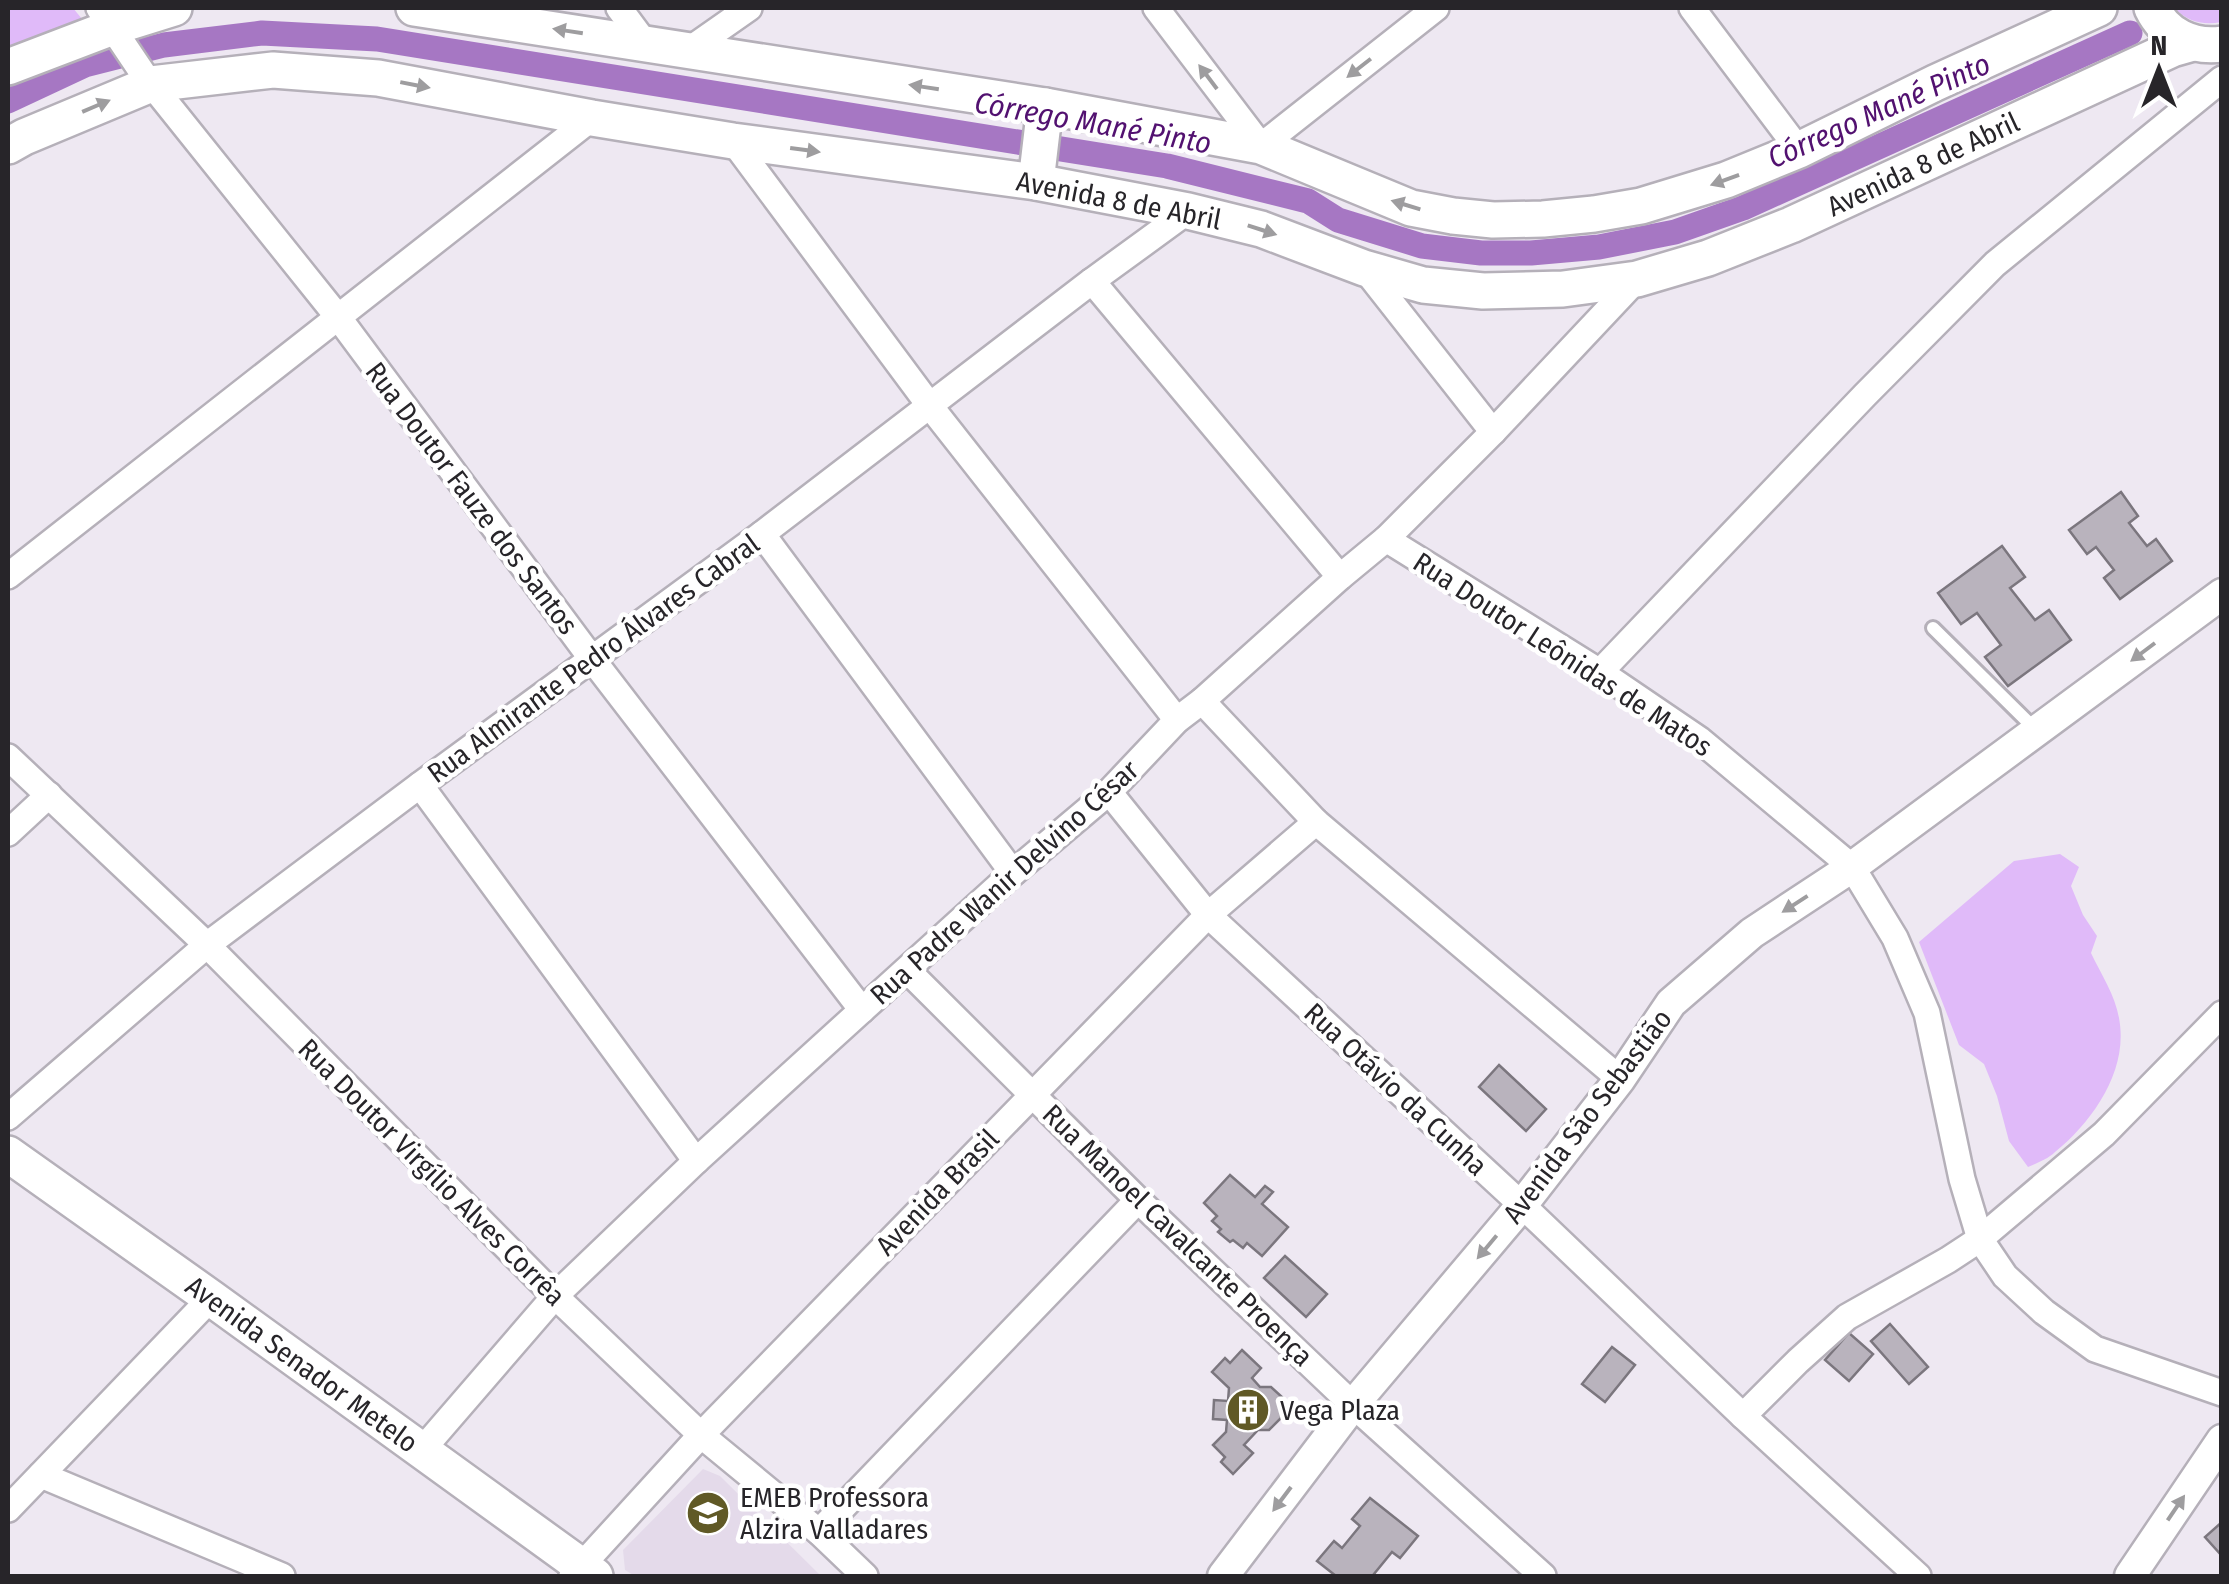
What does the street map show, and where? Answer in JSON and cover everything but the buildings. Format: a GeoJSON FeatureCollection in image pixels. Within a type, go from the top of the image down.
{"type":"FeatureCollection","features":[{"type":"Feature","properties":{"kind":"main road"},"geometry":{"type":"LineString","coordinates":[[8,67],[111,24],[174,8]]}},
{"type":"Feature","properties":{"kind":"main road","name":"Avenida 8 de Abril"},"geometry":{"type":"LineString","coordinates":[[414,8],[689,50],[1041,143],[1188,211],[1261,229],[1364,268],[1424,285],[1483,291],[1563,290],[1637,279],[1708,258],[1791,226],[2172,48],[2204,44]]}},
{"type":"Feature","properties":{"kind":"main road","name":"Avenida 8 de Abril"},"geometry":{"type":"LineString","coordinates":[[8,146],[148,79],[272,70],[378,78],[733,140],[1261,146],[1411,208],[1493,220],[1543,219],[1640,206],[1726,180],[1799,150],[2100,8]]}},
{"type":"Feature","properties":{"kind":"main road"},"geometry":{"type":"LineString","coordinates":[[2152,8],[2165,27],[2178,37],[2204,44]]}},
{"type":"Feature","properties":{"kind":"main road","name":"Avenida Senador Metelo"},"geometry":{"type":"LineString","coordinates":[[8,1154],[422,1450],[583,1573]]}},
{"type":"Feature","properties":{"kind":"street"},"geometry":{"type":"LineString","coordinates":[[619,8],[645,43]]}},
{"type":"Feature","properties":{"kind":"street"},"geometry":{"type":"LineString","coordinates":[[689,50],[749,8]]}},
{"type":"Feature","properties":{"kind":"street"},"geometry":{"type":"LineString","coordinates":[[1156,8],[1261,146],[1436,8]]}},
{"type":"Feature","properties":{"kind":"street"},"geometry":{"type":"LineString","coordinates":[[1692,8],[1799,150]]}},
{"type":"Feature","properties":{"kind":"street","name":"Rua Doutor Fauze dos Santos"},"geometry":{"type":"LineString","coordinates":[[111,24],[148,79],[338,316],[592,659],[862,1010]]}},
{"type":"Feature","properties":{"kind":"street"},"geometry":{"type":"LineString","coordinates":[[1600,672],[1995,264],[2222,77],[2204,56],[2204,44]]}},
{"type":"Feature","properties":{"kind":"street"},"geometry":{"type":"LineString","coordinates":[[8,576],[592,118]]}},
{"type":"Feature","properties":{"kind":"street"},"geometry":{"type":"LineString","coordinates":[[733,140],[930,406],[1176,720]]}},
{"type":"Feature","properties":{"kind":"street","name":"Rua Almirante Pedro Álvares Cabral"},"geometry":{"type":"LineString","coordinates":[[8,1116],[207,945],[762,534],[1188,211]]}},
{"type":"Feature","properties":{"kind":"street"},"geometry":{"type":"LineString","coordinates":[[1364,268],[1493,432]]}},
{"type":"Feature","properties":{"kind":"street","name":"Rua Padre Wanir Delvino César"},"geometry":{"type":"LineString","coordinates":[[422,1450],[555,1296],[696,1160],[1013,873],[1110,792],[1176,720],[1386,540],[1637,279]]}},
{"type":"Feature","properties":{"kind":"street"},"geometry":{"type":"LineString","coordinates":[[1092,281],[1340,577]]}},
{"type":"Feature","properties":{"kind":"street"},"geometry":{"type":"LineString","coordinates":[[762,534],[1013,873]]}},
{"type":"Feature","properties":{"kind":"street","name":"Rua Doutor Leônidas de Matos"},"geometry":{"type":"LineString","coordinates":[[1386,540],[1600,672],[1700,740],[1852,867],[1894,938],[1928,1013],[1962,1178],[1980,1239],[2005,1276],[2044,1312],[2096,1349],[2222,1393]]}},
{"type":"Feature","properties":{"kind":"street","name":"Avenida São Sebastião"},"geometry":{"type":"LineString","coordinates":[[1222,1576],[1353,1405],[1522,1205],[1620,1079],[1671,1002],[1752,932],[1852,867],[2222,594]]}},
{"type":"Feature","properties":{"kind":"street"},"geometry":{"type":"LineString","coordinates":[[1202,701],[1316,822],[1620,1079]]}},
{"type":"Feature","properties":{"kind":"street","name":"Rua Doutor Virgílio Alves Corrêa"},"geometry":{"type":"LineString","coordinates":[[8,756],[207,945],[555,1296],[702,1435],[866,1576]]}},
{"type":"Feature","properties":{"kind":"street"},"geometry":{"type":"LineString","coordinates":[[420,785],[696,1160]]}},
{"type":"Feature","properties":{"kind":"street","name":"Rua Otávio da Cunha"},"geometry":{"type":"LineString","coordinates":[[1110,792],[1208,915],[1918,1576]]}},
{"type":"Feature","properties":{"kind":"street"},"geometry":{"type":"LineString","coordinates":[[8,834],[49,795]]}},
{"type":"Feature","properties":{"kind":"street","name":"Avenida Brasil"},"geometry":{"type":"LineString","coordinates":[[583,1573],[702,1435],[1033,1093],[1208,915],[1316,822]]}},
{"type":"Feature","properties":{"kind":"street","name":"Rua Manoel Cavalcante Proença"},"geometry":{"type":"LineString","coordinates":[[907,970],[1138,1200],[1353,1405],[1543,1576]]}},
{"type":"Feature","properties":{"kind":"street"},"geometry":{"type":"LineString","coordinates":[[1744,1416],[1847,1317],[1980,1239],[2104,1134],[2222,1014]]}},
{"type":"Feature","properties":{"kind":"street"},"geometry":{"type":"LineString","coordinates":[[819,1532],[1138,1200]]}},
{"type":"Feature","properties":{"kind":"street"},"geometry":{"type":"LineString","coordinates":[[8,1509],[211,1298]]}},
{"type":"Feature","properties":{"kind":"street"},"geometry":{"type":"LineString","coordinates":[[2130,1576],[2222,1440]]}},
{"type":"Feature","properties":{"kind":"street"},"geometry":{"type":"LineString","coordinates":[[40,1474],[282,1576]]}},
{"type":"Feature","properties":{"kind":"lane"},"geometry":{"type":"LineString","coordinates":[[1933,628],[2037,731]]}},
{"type":"Feature","properties":{"kind":"shaded area"},"geometry":{"type":"Polygon","coordinates":[[[8,8],[73,8],[84,27],[8,60],[8,8]]]}},
{"type":"Feature","properties":{"kind":"shaded area"},"geometry":{"type":"Polygon","coordinates":[[[2174,8],[2221,8],[2221,22],[2196,21],[2174,8]]]}},
{"type":"Feature","properties":{"kind":"shaded area"},"geometry":{"type":"Polygon","coordinates":[[[2060,854],[2079,867],[2071,886],[2097,936],[2091,953],[2119,1018],[2119,1057],[2095,1110],[2052,1154],[2028,1167],[2009,1141],[1984,1064],[1959,1045],[1919,942],[2014,861],[2060,854]]]}},
{"type":"Feature","properties":{"kind":"shaded area","name":"EMEB Professora Alzira Valladares"},"geometry":{"type":"Polygon","coordinates":[[[703,1469],[720,1476],[821,1576],[635,1576],[625,1570],[623,1550],[703,1469]]]}},
{"type":"Feature","properties":{"kind":"waterway","name":"Córrego Mané Pinto"},"geometry":{"type":"LineString","coordinates":[[8,101],[85,65],[164,45],[262,33],[377,39],[1167,166],[1308,201],[1338,220],[1422,246],[1481,253],[1531,253],[1599,247],[1675,232],[1743,208],[2130,33]]}},
{"type":"Feature","properties":{"kind":"place","name":"Vega Plaza"},"geometry":{"type":"Point","coordinates":[1248,1410]}},
{"type":"Feature","properties":{"kind":"place","name":"EMEB Professora Alzira Valladares"},"geometry":{"type":"Point","coordinates":[708,1513]}}]}
